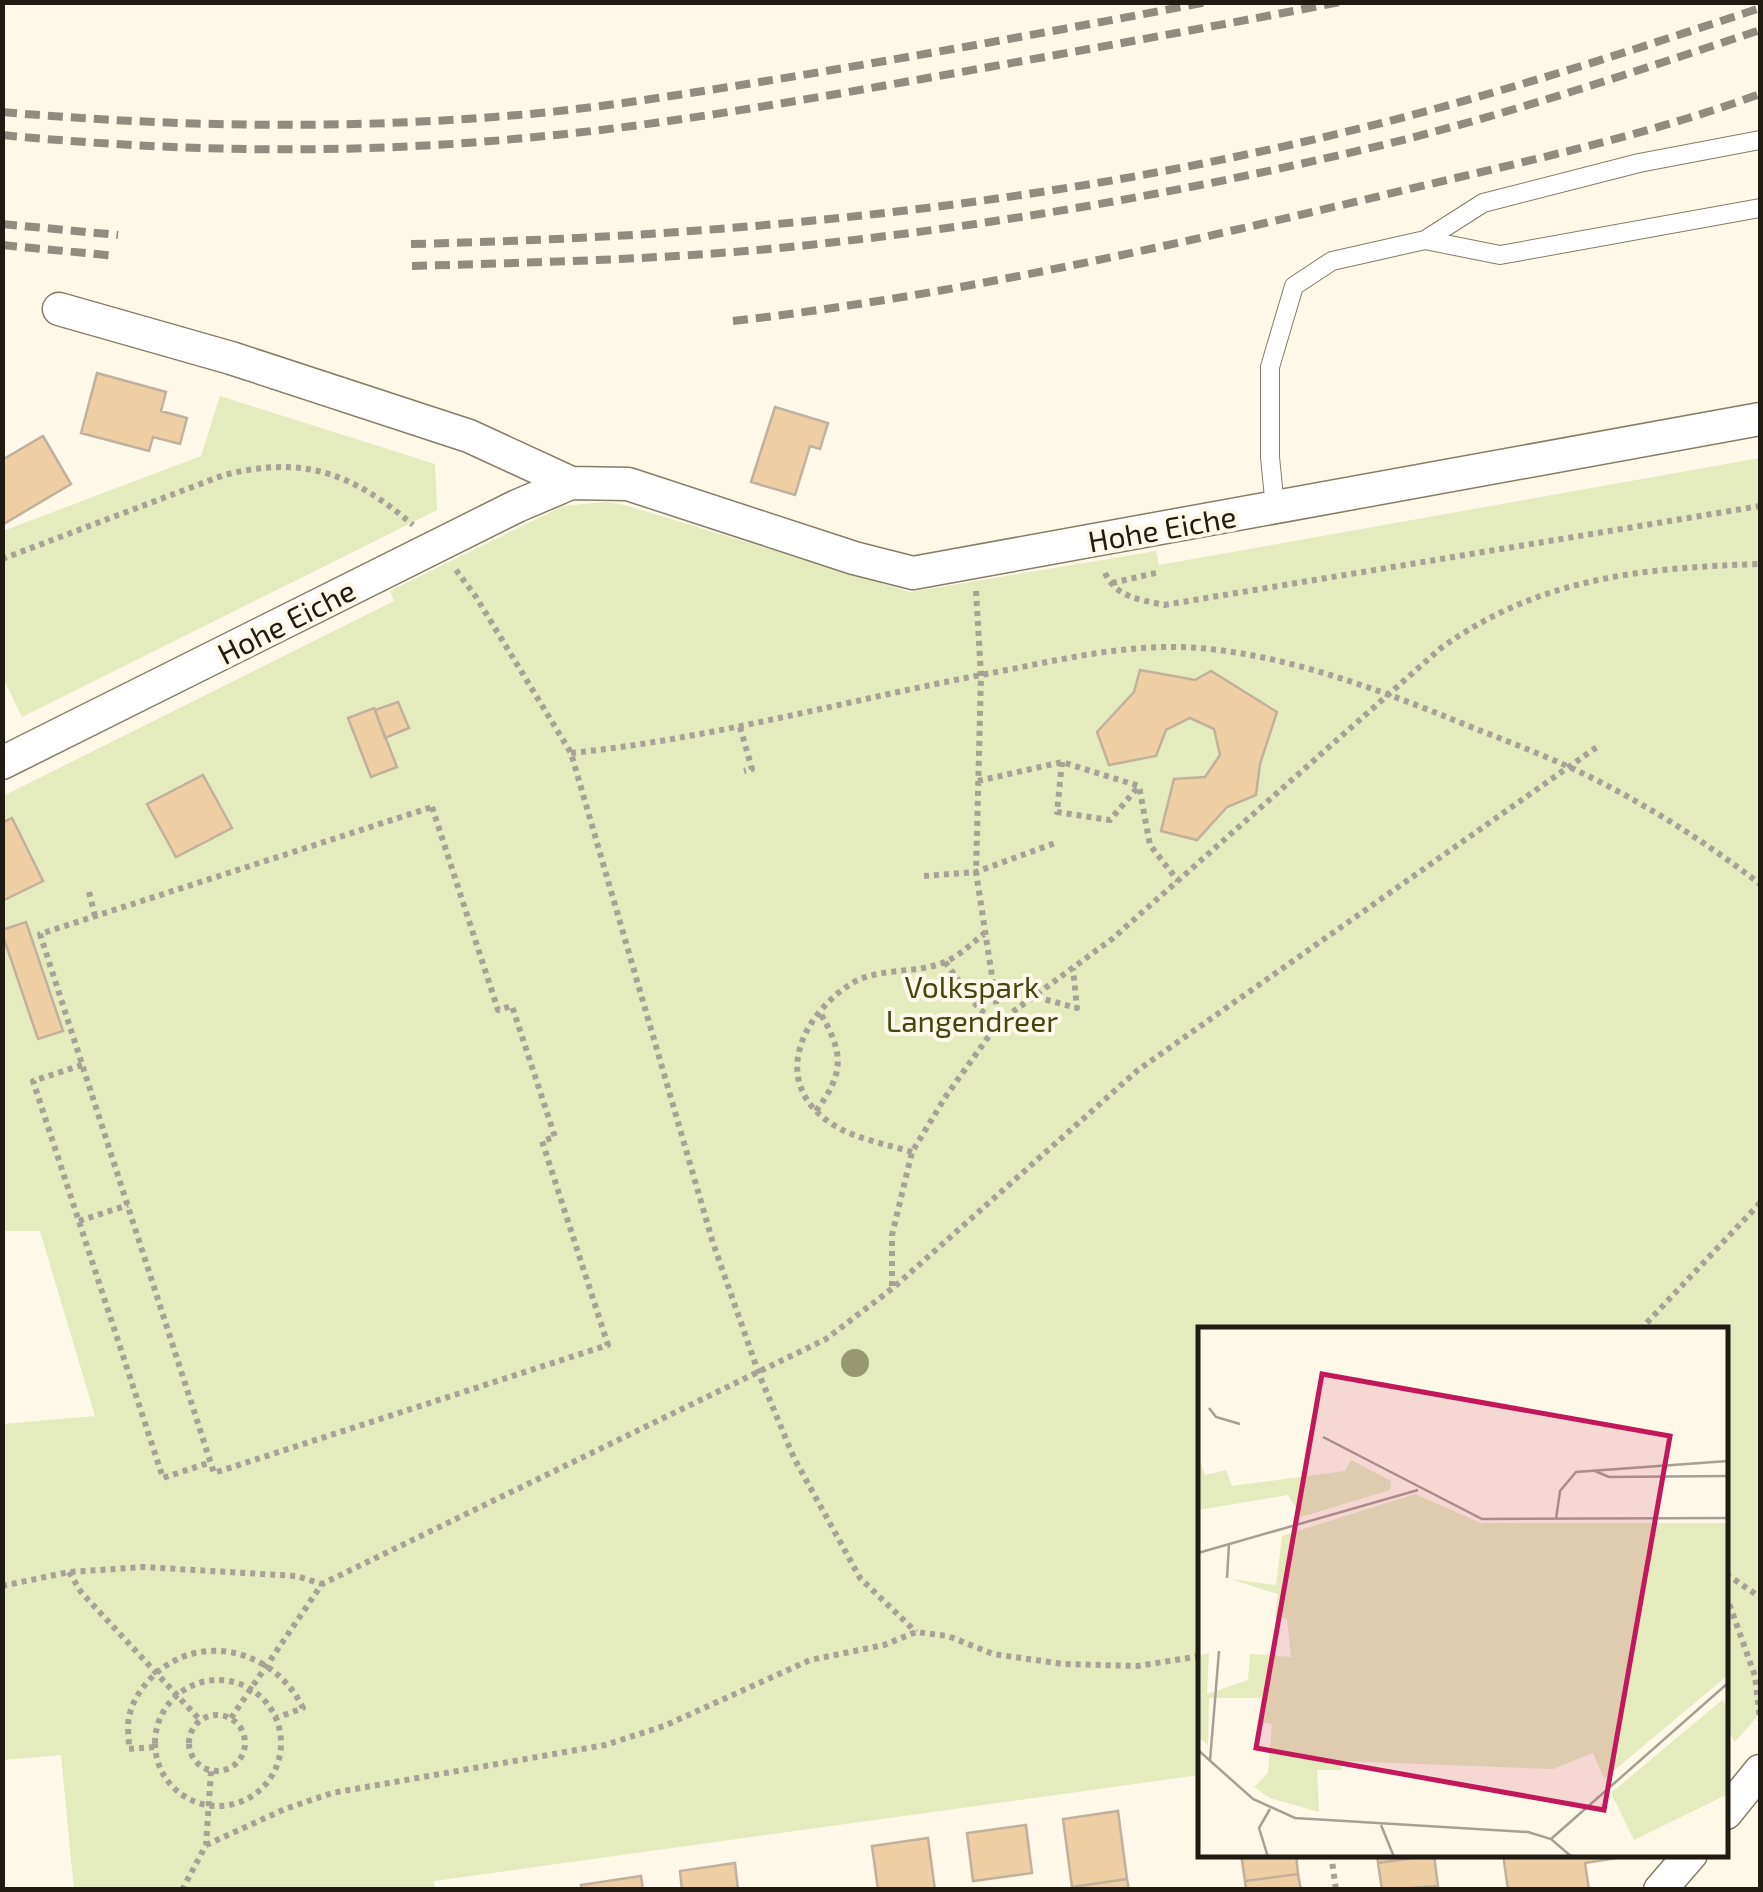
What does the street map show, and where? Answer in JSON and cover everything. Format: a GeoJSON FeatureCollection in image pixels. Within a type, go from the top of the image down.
{"type":"FeatureCollection","features":[{"type":"Feature","properties":{"kind":"street","name":"Hohe Eiche"},"geometry":{"type":"LineString","coordinates":[[60,309],[230,358],[469,436],[571,483],[628,484],[854,558],[913,573],[1760,419]]}},
{"type":"Feature","properties":{"kind":"street","name":"Hohe Eiche"},"geometry":{"type":"LineString","coordinates":[[2,763],[571,483]]}},
{"type":"Feature","properties":{"kind":"street"},"geometry":{"type":"LineString","coordinates":[[1728,1810],[1760,1770]]}},
{"type":"Feature","properties":{"kind":"street"},"geometry":{"type":"LineString","coordinates":[[1660,1890],[1688,1857]]}},
{"type":"Feature","properties":{"kind":"lane"},"geometry":{"type":"LineString","coordinates":[[1274,508],[1270,366],[1294,286],[1332,261],[1425,240],[1483,203],[1639,162],[1760,140]]}},
{"type":"Feature","properties":{"kind":"lane"},"geometry":{"type":"LineString","coordinates":[[1425,240],[1500,255],[1760,208]]}},
{"type":"Feature","properties":{"kind":"path"},"geometry":{"type":"LineString","coordinates":[[2,559],[224,475],[288,466],[338,476],[380,497],[438,546],[476,597],[571,753],[713,1244],[758,1374],[794,1458],[860,1578],[916,1632]]}},
{"type":"Feature","properties":{"kind":"path"},"geometry":{"type":"LineString","coordinates":[[1106,573],[1110,584],[1123,596],[1164,605],[1760,506]]}},
{"type":"Feature","properties":{"kind":"path"},"geometry":{"type":"LineString","coordinates":[[971,563],[979,614],[981,675],[976,872],[999,1022]]}},
{"type":"Feature","properties":{"kind":"path"},"geometry":{"type":"LineString","coordinates":[[892,1288],[892,1235],[912,1152],[999,1022],[1112,939],[1453,639],[1518,602],[1599,578],[1670,567],[1760,564]]}},
{"type":"Feature","properties":{"kind":"path"},"geometry":{"type":"LineString","coordinates":[[1110,584],[1160,572]]}},
{"type":"Feature","properties":{"kind":"path"},"geometry":{"type":"LineString","coordinates":[[571,753],[628,748],[1080,656],[1166,646],[1259,656],[1390,694],[1569,767],[1671,822],[1760,884]]}},
{"type":"Feature","properties":{"kind":"path"},"geometry":{"type":"LineString","coordinates":[[740,726],[752,768],[744,771]]}},
{"type":"Feature","properties":{"kind":"path"},"geometry":{"type":"LineString","coordinates":[[231,1718],[322,1584],[826,1339],[892,1288],[1138,1070],[1597,747]]}},
{"type":"Feature","properties":{"kind":"path"},"geometry":{"type":"LineString","coordinates":[[978,780],[1062,762],[1138,786]]}},
{"type":"Feature","properties":{"kind":"path"},"geometry":{"type":"LineString","coordinates":[[1062,762],[1057,812],[1110,820],[1138,786]]}},
{"type":"Feature","properties":{"kind":"path"},"geometry":{"type":"LineString","coordinates":[[1138,786],[1150,844],[1178,881]]}},
{"type":"Feature","properties":{"kind":"path"},"geometry":{"type":"LineString","coordinates":[[432,806],[498,1010],[512,1006],[555,1137],[542,1141],[608,1346],[214,1473],[40,934],[96,916],[432,806]]}},
{"type":"Feature","properties":{"kind":"path"},"geometry":{"type":"LineString","coordinates":[[924,876],[976,872],[1055,843]]}},
{"type":"Feature","properties":{"kind":"path"},"geometry":{"type":"LineString","coordinates":[[88,892],[96,916]]}},
{"type":"Feature","properties":{"kind":"path"},"geometry":{"type":"LineString","coordinates":[[912,1152],[834,1126],[816,1111],[800,1083],[795,1062],[800,1042],[819,1011],[852,982],[945,962],[984,934]]}},
{"type":"Feature","properties":{"kind":"path"},"geometry":{"type":"LineString","coordinates":[[945,962],[980,1010],[999,1022]]}},
{"type":"Feature","properties":{"kind":"path"},"geometry":{"type":"LineString","coordinates":[[1034,996],[1078,1008],[1074,968]]}},
{"type":"Feature","properties":{"kind":"path"},"geometry":{"type":"LineString","coordinates":[[816,1111],[834,1086],[838,1071],[832,1033],[819,1011]]}},
{"type":"Feature","properties":{"kind":"path"},"geometry":{"type":"LineString","coordinates":[[82,1065],[33,1081],[163,1478],[211,1462]]}},
{"type":"Feature","properties":{"kind":"path"},"geometry":{"type":"LineString","coordinates":[[1643,1327],[1760,1203]]}},
{"type":"Feature","properties":{"kind":"path"},"geometry":{"type":"LineString","coordinates":[[79,1220],[128,1205]]}},
{"type":"Feature","properties":{"kind":"path"},"geometry":{"type":"LineString","coordinates":[[2,1586],[68,1572],[144,1567],[296,1576],[322,1584]]}},
{"type":"Feature","properties":{"kind":"path"},"geometry":{"type":"LineString","coordinates":[[68,1572],[81,1592],[200,1720]]}},
{"type":"Feature","properties":{"kind":"path"},"geometry":{"type":"LineString","coordinates":[[1728,1575],[1760,1597]]}},
{"type":"Feature","properties":{"kind":"path"},"geometry":{"type":"LineString","coordinates":[[1728,1600],[1755,1676],[1760,1720]]}},
{"type":"Feature","properties":{"kind":"path"},"geometry":{"type":"LineString","coordinates":[[206,1844],[284,1809],[332,1793],[605,1745],[664,1726],[810,1660],[884,1645],[916,1632],[948,1636],[993,1654],[1063,1664],[1138,1666],[1198,1656]]}},
{"type":"Feature","properties":{"kind":"path"},"geometry":{"type":"LineString","coordinates":[[154,1748],[129,1749],[129,1718],[142,1687],[156,1672],[182,1656],[220,1650],[245,1654],[268,1666],[280,1675],[303,1708],[276,1718]]}},
{"type":"Feature","properties":{"kind":"path"},"geometry":{"type":"LineString","coordinates":[[220,1679],[252,1689],[276,1718],[281,1746],[272,1775],[263,1787],[238,1802],[209,1805],[177,1791],[166,1778],[154,1748],[156,1727],[164,1710],[190,1686],[220,1679]]}},
{"type":"Feature","properties":{"kind":"path"},"geometry":{"type":"LineString","coordinates":[[216,1714],[231,1718],[243,1731],[245,1749],[236,1764],[220,1772],[211,1771],[190,1754],[190,1735],[200,1720],[216,1714]]}},
{"type":"Feature","properties":{"kind":"path"},"geometry":{"type":"LineString","coordinates":[[182,1890],[206,1844],[211,1771]]}},
{"type":"Feature","properties":{"kind":"path"},"geometry":{"type":"LineString","coordinates":[[1331,1857],[1336,1890]]}},
{"type":"Feature","properties":{"kind":"green space"},"geometry":{"type":"Polygon","coordinates":[[[220,396],[435,464],[437,510],[22,717],[3,678],[3,531],[201,456],[220,396]]]}},
{"type":"Feature","properties":{"kind":"green space","name":"Volkspark Langendreer"},"geometry":{"type":"Polygon","coordinates":[[[1760,458],[1760,1713],[1735,1742],[1728,1730],[1728,1327],[1198,1327],[1198,1775],[434,1881],[435,1889],[74,1890],[61,1755],[3,1760],[3,1424],[95,1416],[40,1231],[3,1231],[3,796],[394,601],[390,591],[563,506],[605,502],[625,505],[910,592],[1156,551],[1159,565],[1760,458]]]}},
{"type":"Feature","properties":{"kind":"building"},"geometry":{"type":"Polygon","coordinates":[[[97,373],[166,392],[161,411],[187,418],[180,444],[153,437],[149,451],[81,433],[97,373]]]}},
{"type":"Feature","properties":{"kind":"building"},"geometry":{"type":"Polygon","coordinates":[[[775,407],[828,423],[820,449],[810,446],[795,495],[751,482],[775,407]]]}},
{"type":"Feature","properties":{"kind":"building"},"geometry":{"type":"Polygon","coordinates":[[[43,436],[71,484],[2,525],[2,460],[43,436]]]}},
{"type":"Feature","properties":{"kind":"building"},"geometry":{"type":"Polygon","coordinates":[[[1140,670],[1195,680],[1211,671],[1277,712],[1260,764],[1256,795],[1227,807],[1197,840],[1161,831],[1174,779],[1205,777],[1220,755],[1214,729],[1190,718],[1166,730],[1156,756],[1109,765],[1097,732],[1134,692],[1140,670]]]}},
{"type":"Feature","properties":{"kind":"building"},"geometry":{"type":"Polygon","coordinates":[[[398,702],[409,728],[385,738],[375,710],[398,702]]]}},
{"type":"Feature","properties":{"kind":"building"},"geometry":{"type":"Polygon","coordinates":[[[374,708],[397,767],[371,777],[348,718],[374,708]]]}},
{"type":"Feature","properties":{"kind":"building"},"geometry":{"type":"Polygon","coordinates":[[[203,775],[232,828],[176,857],[147,804],[203,775]]]}},
{"type":"Feature","properties":{"kind":"building"},"geometry":{"type":"Polygon","coordinates":[[[12,818],[43,881],[2,901],[2,823],[12,818]]]}},
{"type":"Feature","properties":{"kind":"building"},"geometry":{"type":"Polygon","coordinates":[[[26,922],[63,1031],[38,1039],[2,933],[26,922]]]}},
{"type":"Feature","properties":{"kind":"building"},"geometry":{"type":"Polygon","coordinates":[[[1118,1811],[1127,1879],[1072,1887],[1063,1819],[1118,1811]]]}},
{"type":"Feature","properties":{"kind":"building"},"geometry":{"type":"Polygon","coordinates":[[[1026,1825],[1032,1873],[973,1881],[967,1833],[1026,1825]]]}},
{"type":"Feature","properties":{"kind":"building"},"geometry":{"type":"Polygon","coordinates":[[[928,1838],[935,1890],[878,1890],[872,1846],[928,1838]]]}},
{"type":"Feature","properties":{"kind":"building"},"geometry":{"type":"Polygon","coordinates":[[[1241,1857],[1296,1857],[1298,1874],[1245,1881],[1241,1857]]]}},
{"type":"Feature","properties":{"kind":"building"},"geometry":{"type":"Polygon","coordinates":[[[1377,1857],[1420,1857],[1378,1863],[1377,1857]]]}},
{"type":"Feature","properties":{"kind":"building"},"geometry":{"type":"Polygon","coordinates":[[[1434,1857],[1438,1886],[1382,1890],[1378,1863],[1434,1857]]]}},
{"type":"Feature","properties":{"kind":"building"},"geometry":{"type":"Polygon","coordinates":[[[1503,1857],[1623,1857],[1585,1863],[1589,1890],[1508,1890],[1503,1857]]]}},
{"type":"Feature","properties":{"kind":"building"},"geometry":{"type":"Polygon","coordinates":[[[735,1863],[738,1890],[682,1890],[680,1871],[735,1863]]]}},
{"type":"Feature","properties":{"kind":"building"},"geometry":{"type":"Polygon","coordinates":[[[1298,1874],[1301,1890],[1246,1890],[1245,1881],[1298,1874]]]}},
{"type":"Feature","properties":{"kind":"building"},"geometry":{"type":"Polygon","coordinates":[[[641,1876],[643,1890],[582,1890],[581,1885],[641,1876]]]}},
{"type":"Feature","properties":{"kind":"building"},"geometry":{"type":"Polygon","coordinates":[[[1127,1879],[1129,1890],[1072,1887],[1127,1879]]]}},
{"type":"Feature","properties":{"kind":"railway"},"geometry":{"type":"LineString","coordinates":[[2,112],[260,125],[518,115],[766,81],[1207,2]]}},
{"type":"Feature","properties":{"kind":"railway"},"geometry":{"type":"LineString","coordinates":[[2,135],[264,149],[394,147],[525,138],[774,105],[1340,2]]}},
{"type":"Feature","properties":{"kind":"railway"},"geometry":{"type":"LineString","coordinates":[[411,244],[762,225],[879,214],[1111,181],[1226,159],[1447,106],[1760,8]]}},
{"type":"Feature","properties":{"kind":"railway"},"geometry":{"type":"LineString","coordinates":[[412,266],[723,253],[956,227],[1085,206],[1213,183],[1447,128],[1760,30]]}},
{"type":"Feature","properties":{"kind":"railway"},"geometry":{"type":"LineString","coordinates":[[733,321],[896,298],[1139,251],[1571,150],[1667,125],[1760,94]]}},
{"type":"Feature","properties":{"kind":"railway"},"geometry":{"type":"LineString","coordinates":[[2,224],[118,235]]}},
{"type":"Feature","properties":{"kind":"railway"},"geometry":{"type":"LineString","coordinates":[[2,245],[116,256]]}}]}
